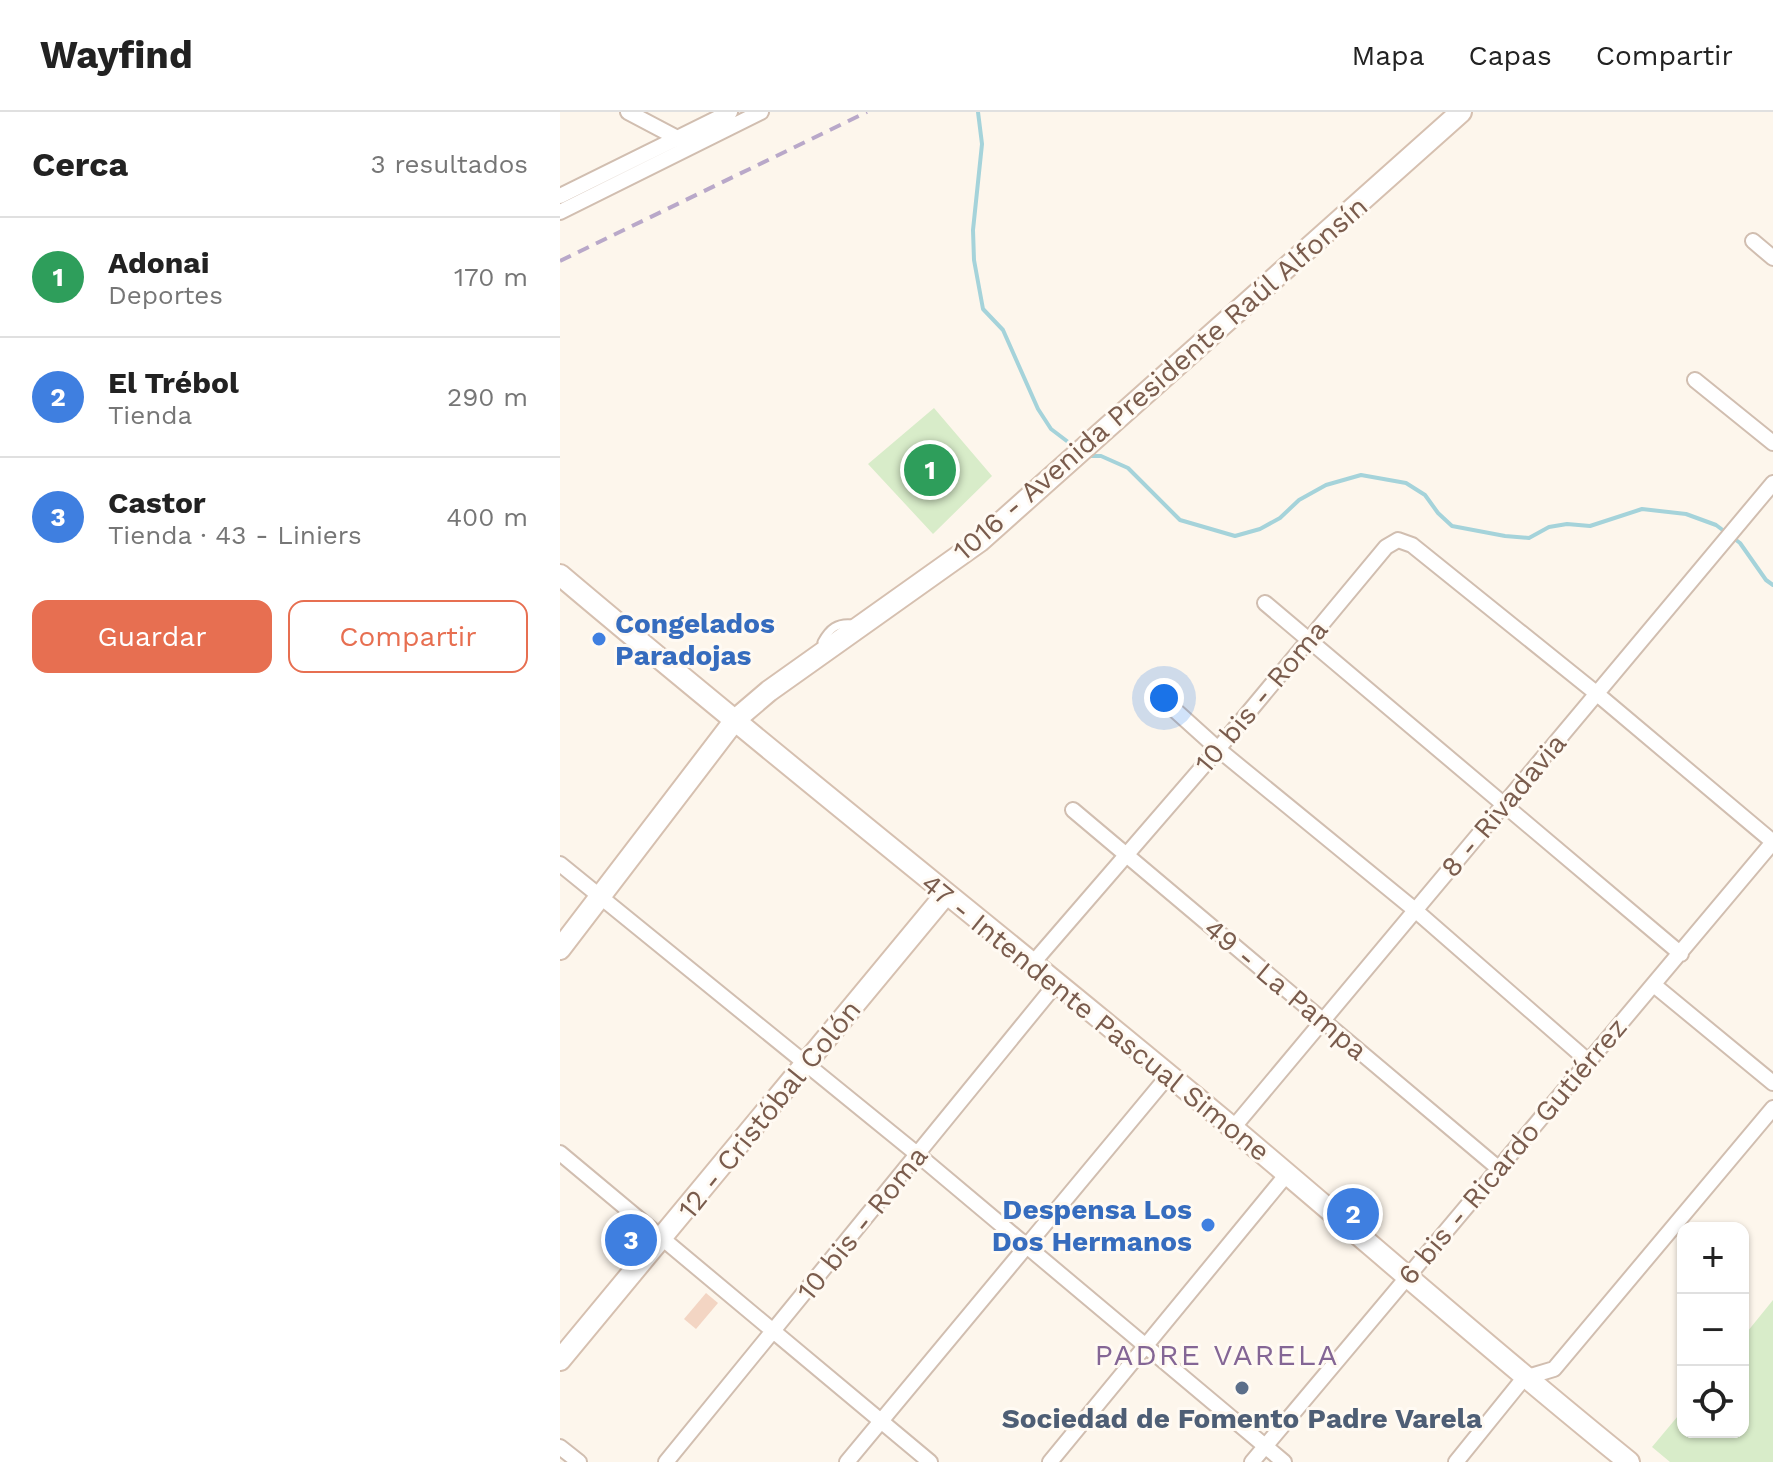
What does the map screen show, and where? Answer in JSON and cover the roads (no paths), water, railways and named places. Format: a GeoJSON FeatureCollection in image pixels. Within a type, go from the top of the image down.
{"type":"FeatureCollection","features":[{"type":"Feature","properties":{"kind":"street"},"geometry":{"type":"LineString","coordinates":[[628,112],[684,142]]}},
{"type":"Feature","properties":{"kind":"street"},"geometry":{"type":"LineString","coordinates":[[560,212],[684,142],[730,112]]}},
{"type":"Feature","properties":{"kind":"street"},"geometry":{"type":"LineString","coordinates":[[560,196],[761,112]]}},
{"type":"Feature","properties":{"kind":"street","name":"1016 - Avenida Presidente Raúl Alfonsín"},"geometry":{"type":"LineString","coordinates":[[560,949],[735,720],[825,651],[980,541],[1461,112]]}},
{"type":"Feature","properties":{"kind":"street"},"geometry":{"type":"LineString","coordinates":[[1753,241],[1773,258]]}},
{"type":"Feature","properties":{"kind":"street"},"geometry":{"type":"LineString","coordinates":[[1695,380],[1773,443]]}},
{"type":"Feature","properties":{"kind":"street","name":"8 - Rivadavia"},"geometry":{"type":"LineString","coordinates":[[1233,1128],[1773,483]]}},
{"type":"Feature","properties":{"kind":"street","name":"10 bis - Roma"},"geometry":{"type":"LineString","coordinates":[[1032,964],[1218,749],[1386,547],[1398,540],[1412,545],[1596,693]]}},
{"type":"Feature","properties":{"kind":"street","name":"47 - Intendente Pascual Simone"},"geometry":{"type":"LineString","coordinates":[[563,584],[735,720],[1233,1128],[1407,1274],[1524,1378],[1629,1462]]}},
{"type":"Feature","properties":{"kind":"street"},"geometry":{"type":"LineString","coordinates":[[1265,603],[1681,954]]}},
{"type":"Feature","properties":{"kind":"street"},"geometry":{"type":"LineString","coordinates":[[1596,693],[1773,842]]}},
{"type":"Feature","properties":{"kind":"street"},"geometry":{"type":"LineString","coordinates":[[1167,703],[1218,749],[1415,910],[1588,1061]]}},
{"type":"Feature","properties":{"kind":"street","name":"49 - La Pampa"},"geometry":{"type":"LineString","coordinates":[[1073,810],[1498,1168]]}},
{"type":"Feature","properties":{"kind":"street","name":"6 bis - Ricardo Gutiérrez"},"geometry":{"type":"LineString","coordinates":[[1252,1462],[1773,842]]}},
{"type":"Feature","properties":{"kind":"street"},"geometry":{"type":"LineString","coordinates":[[560,864],[917,1154],[1284,1462]]}},
{"type":"Feature","properties":{"kind":"street","name":"12 - Cristóbal Colón"},"geometry":{"type":"LineString","coordinates":[[560,1360],[946,894]]}},
{"type":"Feature","properties":{"kind":"street","name":"10 bis - Roma"},"geometry":{"type":"LineString","coordinates":[[666,1462],[1056,984]]}},
{"type":"Feature","properties":{"kind":"street"},"geometry":{"type":"LineString","coordinates":[[1654,985],[1773,1083]]}},
{"type":"Feature","properties":{"kind":"street"},"geometry":{"type":"LineString","coordinates":[[847,1462],[1168,1076]]}},
{"type":"Feature","properties":{"kind":"street"},"geometry":{"type":"LineString","coordinates":[[1456,1462],[1524,1378],[1554,1369],[1773,1108]]}},
{"type":"Feature","properties":{"kind":"street"},"geometry":{"type":"LineString","coordinates":[[560,1153],[930,1462]]}},
{"type":"Feature","properties":{"kind":"street"},"geometry":{"type":"LineString","coordinates":[[1050,1462],[1287,1174]]}},
{"type":"Feature","properties":{"kind":"street"},"geometry":{"type":"LineString","coordinates":[[560,1447],[579,1462]]}},
{"type":"Feature","properties":{"kind":"waterway"},"geometry":{"type":"LineString","coordinates":[[978,112],[982,144],[973,230],[974,260],[983,309],[1003,330],[1038,409],[1051,429],[1076,448]]}},
{"type":"Feature","properties":{"kind":"waterway"},"geometry":{"type":"LineString","coordinates":[[1086,456],[1101,456],[1128,468],[1180,520],[1235,536],[1260,529],[1280,518],[1299,500],[1326,485],[1361,475],[1406,483],[1425,495],[1452,526],[1505,536],[1529,538],[1549,527],[1567,524],[1590,526],[1642,509],[1686,514],[1716,525],[1740,543],[1766,580],[1773,585]]}},
{"type":"Feature","properties":{"kind":"railway"},"geometry":{"type":"LineString","coordinates":[[560,261],[867,112]]}},
{"type":"Feature","properties":{"kind":"place","name":"Adonai"},"geometry":{"type":"Point","coordinates":[930,470]}},
{"type":"Feature","properties":{"kind":"place","name":"Congelados Paradojas"},"geometry":{"type":"Point","coordinates":[599,639]}},
{"type":"Feature","properties":{"kind":"place","name":"El Trébol"},"geometry":{"type":"Point","coordinates":[1353,1214]}},
{"type":"Feature","properties":{"kind":"place","name":"Despensa Los Dos Hermanos"},"geometry":{"type":"Point","coordinates":[1208,1225]}},
{"type":"Feature","properties":{"kind":"place","name":"Castor"},"geometry":{"type":"Point","coordinates":[631,1240]}},
{"type":"Feature","properties":{"kind":"place","name":"Sociedad de Fomento Padre Varela"},"geometry":{"type":"Point","coordinates":[1242,1388]}},
{"type":"Feature","properties":{"kind":"district","name":"PADRE VARELA"},"geometry":{"type":"Point","coordinates":[1217,1355]}}]}
